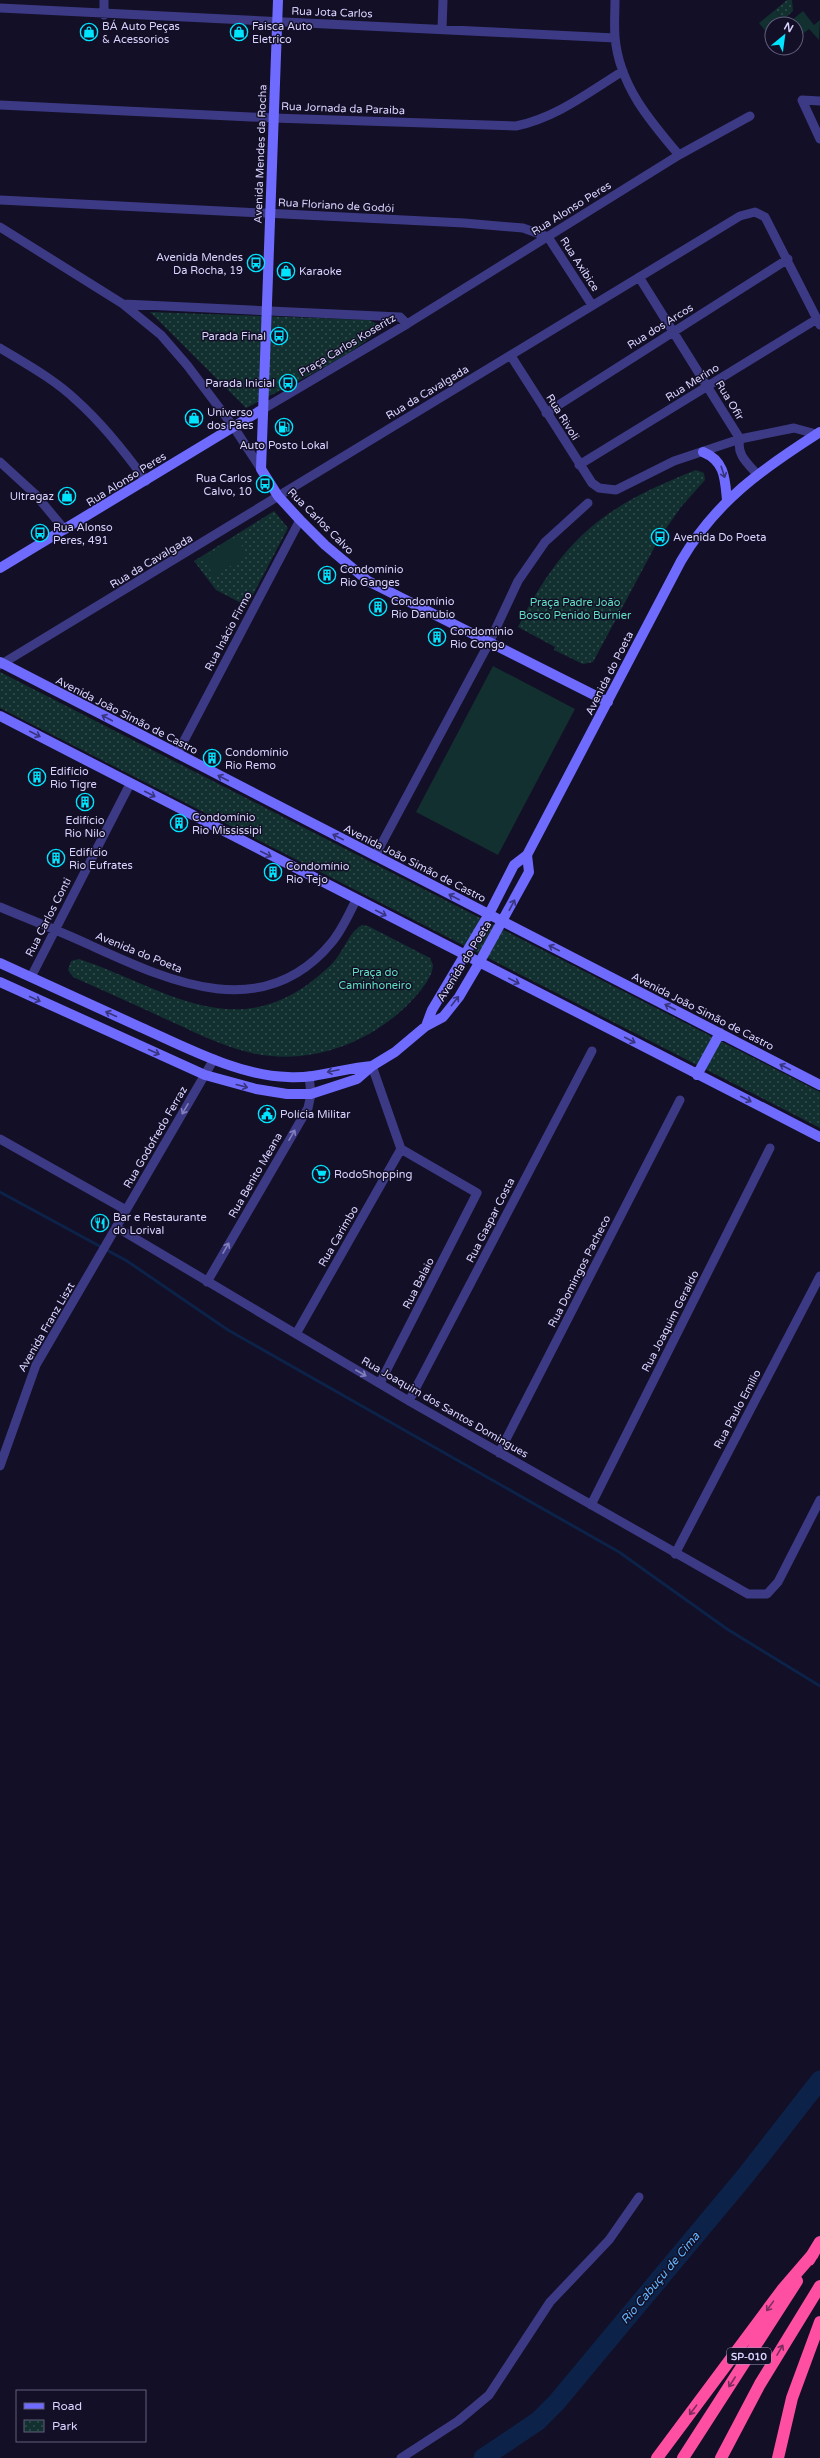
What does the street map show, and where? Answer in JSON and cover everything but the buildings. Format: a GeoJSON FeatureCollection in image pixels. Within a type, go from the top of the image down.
{"type":"FeatureCollection","features":[{"type":"Feature","properties":{"kind":"highway","name":"SP-010"},"geometry":{"type":"LineString","coordinates":[[683,2458],[790,2293],[820,2242]]}},
{"type":"Feature","properties":{"kind":"highway"},"geometry":{"type":"LineString","coordinates":[[657,2458],[782,2290],[813,2254]]}},
{"type":"Feature","properties":{"kind":"highway","name":"SP-010"},"geometry":{"type":"LineString","coordinates":[[721,2458],[760,2384],[820,2286]]}},
{"type":"Feature","properties":{"kind":"highway"},"geometry":{"type":"LineString","coordinates":[[778,2458],[784,2429],[799,2375],[820,2322]]}},
{"type":"Feature","properties":{"kind":"main road","name":"Avenida Mendes da Rocha"},"geometry":{"type":"LineString","coordinates":[[267,309],[278,0]]}},
{"type":"Feature","properties":{"kind":"main road"},"geometry":{"type":"LineString","coordinates":[[260,469],[264,409],[267,309]]}},
{"type":"Feature","properties":{"kind":"main road","name":"Rua Alonso Peres"},"geometry":{"type":"LineString","coordinates":[[0,568],[146,481],[233,426],[264,409]]}},
{"type":"Feature","properties":{"kind":"main road","name":"Avenida do Poeta"},"geometry":{"type":"LineString","coordinates":[[426,1026],[432,1010],[489,914],[514,865],[527,855],[681,561],[698,533],[727,500],[757,474],[818,433]]}},
{"type":"Feature","properties":{"kind":"main road"},"geometry":{"type":"LineString","coordinates":[[703,452],[714,456],[720,463],[724,472],[727,500]]}},
{"type":"Feature","properties":{"kind":"main road","name":"Rua Carlos Calvo"},"geometry":{"type":"LineString","coordinates":[[260,469],[278,496],[300,520],[325,545],[368,581],[608,702]]}},
{"type":"Feature","properties":{"kind":"main road","name":"Avenida João Simão de Castro"},"geometry":{"type":"LineString","coordinates":[[1,663],[820,1085]]}},
{"type":"Feature","properties":{"kind":"main road"},"geometry":{"type":"LineString","coordinates":[[0,716],[820,1137]]}},
{"type":"Feature","properties":{"kind":"main road","name":"Avenida do Poeta"},"geometry":{"type":"LineString","coordinates":[[0,982],[205,1075],[256,1089],[287,1094],[311,1094],[357,1079],[372,1066],[395,1052],[426,1026],[443,1017],[459,996],[479,963],[528,872],[527,855]]}},
{"type":"Feature","properties":{"kind":"main road","name":"Avenida do Poeta"},"geometry":{"type":"LineString","coordinates":[[0,962],[214,1059],[260,1074],[288,1078],[309,1076],[352,1067],[372,1066]]}},
{"type":"Feature","properties":{"kind":"main road"},"geometry":{"type":"LineString","coordinates":[[697,1075],[720,1033]]}},
{"type":"Feature","properties":{"kind":"street"},"geometry":{"type":"LineString","coordinates":[[104,0],[104,14]]}},
{"type":"Feature","properties":{"kind":"street"},"geometry":{"type":"LineString","coordinates":[[442,29],[443,0]]}},
{"type":"Feature","properties":{"kind":"street"},"geometry":{"type":"LineString","coordinates":[[615,0],[615,38],[622,71],[646,116],[679,156]]}},
{"type":"Feature","properties":{"kind":"street","name":"Rua Jota Carlos"},"geometry":{"type":"LineString","coordinates":[[0,8],[615,38]]}},
{"type":"Feature","properties":{"kind":"street","name":"Rua Jornada da Paraiba"},"geometry":{"type":"LineString","coordinates":[[0,105],[273,118],[516,126],[536,122],[558,112],[622,71]]}},
{"type":"Feature","properties":{"kind":"street"},"geometry":{"type":"LineString","coordinates":[[820,100],[802,100],[820,139]]}},
{"type":"Feature","properties":{"kind":"street","name":"Rua Alonso Peres"},"geometry":{"type":"LineString","coordinates":[[407,324],[679,156],[750,116]]}},
{"type":"Feature","properties":{"kind":"street","name":"Rua Floriano de Godói"},"geometry":{"type":"LineString","coordinates":[[0,200],[464,223],[524,228],[548,237]]}},
{"type":"Feature","properties":{"kind":"street","name":"Rua da Cavalgada"},"geometry":{"type":"LineString","coordinates":[[1,663],[511,356],[711,233],[749,213],[755,212],[765,217],[788,259],[818,322]]}},
{"type":"Feature","properties":{"kind":"street","name":"Rua Carlos Calvo"},"geometry":{"type":"LineString","coordinates":[[0,228],[123,304],[161,335],[188,365],[233,426],[260,469]]}},
{"type":"Feature","properties":{"kind":"street","name":"Rua Axibice"},"geometry":{"type":"LineString","coordinates":[[548,237],[592,305]]}},
{"type":"Feature","properties":{"kind":"street","name":"Rua dos Arcos"},"geometry":{"type":"LineString","coordinates":[[546,413],[788,259]]}},
{"type":"Feature","properties":{"kind":"street","name":"Rua Ofir"},"geometry":{"type":"LineString","coordinates":[[639,277],[740,439],[740,454],[757,474]]}},
{"type":"Feature","properties":{"kind":"street","name":"Praça Carlos Koseritz"},"geometry":{"type":"LineString","coordinates":[[123,304],[267,309],[400,316],[407,324],[264,409]]}},
{"type":"Feature","properties":{"kind":"street","name":"Rua Merino"},"geometry":{"type":"LineString","coordinates":[[579,465],[708,386],[818,322]]}},
{"type":"Feature","properties":{"kind":"street"},"geometry":{"type":"LineString","coordinates":[[0,348],[58,385],[76,399],[121,447],[146,481]]}},
{"type":"Feature","properties":{"kind":"street","name":"Rua Rivoli"},"geometry":{"type":"LineString","coordinates":[[511,356],[579,465],[592,483],[599,488]]}},
{"type":"Feature","properties":{"kind":"street","name":"Avenida do Poeta"},"geometry":{"type":"LineString","coordinates":[[599,488],[616,490],[674,461],[740,439],[794,428],[818,433]]}},
{"type":"Feature","properties":{"kind":"street"},"geometry":{"type":"LineString","coordinates":[[0,462],[35,494],[65,530]]}},
{"type":"Feature","properties":{"kind":"street"},"geometry":{"type":"LineString","coordinates":[[375,856],[489,642],[518,580],[545,542],[588,503]]}},
{"type":"Feature","properties":{"kind":"street","name":"Rua Inácio Firmo"},"geometry":{"type":"LineString","coordinates":[[177,754],[300,520]]}},
{"type":"Feature","properties":{"kind":"street","name":"Rua Carlos Conti"},"geometry":{"type":"LineString","coordinates":[[31,977],[54,929],[130,784]]}},
{"type":"Feature","properties":{"kind":"street","name":"Avenida do Poeta"},"geometry":{"type":"LineString","coordinates":[[0,907],[164,977],[198,987],[248,990],[270,985],[294,975],[316,959],[333,942],[356,900]]}},
{"type":"Feature","properties":{"kind":"street","name":"Rua Gaspar Costa"},"geometry":{"type":"LineString","coordinates":[[410,1402],[592,1051]]}},
{"type":"Feature","properties":{"kind":"street","name":"Rua Godofredo Ferraz"},"geometry":{"type":"LineString","coordinates":[[114,1230],[214,1059]]}},
{"type":"Feature","properties":{"kind":"street"},"geometry":{"type":"LineString","coordinates":[[372,1066],[401,1149]]}},
{"type":"Feature","properties":{"kind":"street","name":"Rua Benito Meana"},"geometry":{"type":"LineString","coordinates":[[207,1282],[308,1108],[311,1094],[309,1076]]}},
{"type":"Feature","properties":{"kind":"street","name":"Rua Domingos Pacheco"},"geometry":{"type":"LineString","coordinates":[[499,1453],[680,1100]]}},
{"type":"Feature","properties":{"kind":"street"},"geometry":{"type":"LineString","coordinates":[[0,1139],[126,1210]]}},
{"type":"Feature","properties":{"kind":"street","name":"Rua Joaquim Geraldo"},"geometry":{"type":"LineString","coordinates":[[591,1505],[770,1148]]}},
{"type":"Feature","properties":{"kind":"street","name":"Rua Balaio"},"geometry":{"type":"LineString","coordinates":[[380,1383],[477,1193],[401,1149]]}},
{"type":"Feature","properties":{"kind":"street","name":"Rua Carimbo"},"geometry":{"type":"LineString","coordinates":[[296,1334],[401,1149]]}},
{"type":"Feature","properties":{"kind":"street","name":"Rua Joaquim dos Santos Domingues"},"geometry":{"type":"LineString","coordinates":[[114,1230],[207,1282],[410,1402],[675,1554],[748,1594],[767,1594],[778,1582],[820,1500]]}},
{"type":"Feature","properties":{"kind":"street","name":"Avenida Franz Liszt"},"geometry":{"type":"LineString","coordinates":[[0,1466],[31,1374],[114,1230]]}},
{"type":"Feature","properties":{"kind":"street","name":"Rua Paulo Emilio"},"geometry":{"type":"LineString","coordinates":[[675,1554],[820,1276]]}},
{"type":"Feature","properties":{"kind":"street"},"geometry":{"type":"LineString","coordinates":[[401,2458],[458,2421],[489,2395],[504,2376],[546,2308],[609,2240],[639,2197]]}},
{"type":"Feature","properties":{"kind":"green space"},"geometry":{"type":"Polygon","coordinates":[[[787,0],[792,0],[793,11],[787,16],[780,16],[775,10],[787,0]]]}},
{"type":"Feature","properties":{"kind":"green space"},"geometry":{"type":"Polygon","coordinates":[[[775,10],[780,16],[768,16],[775,10]]]}},
{"type":"Feature","properties":{"kind":"green space"},"geometry":{"type":"Polygon","coordinates":[[[803,11],[814,25],[820,20],[819,40],[809,29],[804,33],[804,16],[797,16],[803,11]]]}},
{"type":"Feature","properties":{"kind":"green space"},"geometry":{"type":"Polygon","coordinates":[[[764,19],[764,29],[759,23],[764,19]]]}},
{"type":"Feature","properties":{"kind":"green space"},"geometry":{"type":"Polygon","coordinates":[[[150,312],[369,320],[378,324],[380,328],[372,337],[339,359],[246,408],[150,312]]]}},
{"type":"Feature","properties":{"kind":"green space","name":"Praça Padre João Bosco Penido Burnier"},"geometry":{"type":"Polygon","coordinates":[[[696,470],[704,473],[705,480],[681,507],[660,537],[593,662],[583,664],[554,650],[555,647],[518,627],[535,596],[552,570],[570,548],[589,529],[611,512],[636,497],[664,483],[696,470]]]}},
{"type":"Feature","properties":{"kind":"green space"},"geometry":{"type":"Polygon","coordinates":[[[274,511],[288,528],[247,606],[216,590],[194,561],[274,511]]]}},
{"type":"Feature","properties":{"kind":"green space"},"geometry":{"type":"Polygon","coordinates":[[[236,537],[248,555],[214,576],[203,558],[236,537]]]}},
{"type":"Feature","properties":{"kind":"green space"},"geometry":{"type":"Polygon","coordinates":[[[493,666],[575,709],[498,855],[416,812],[493,666]]]}},
{"type":"Feature","properties":{"kind":"green space"},"geometry":{"type":"Polygon","coordinates":[[[0,672],[820,1092],[820,1128],[0,708],[0,672]]]}},
{"type":"Feature","properties":{"kind":"green space","name":"Praça do Caminhoneiro"},"geometry":{"type":"Polygon","coordinates":[[[362,925],[368,926],[430,958],[433,965],[432,971],[424,986],[406,1007],[394,1017],[359,1039],[320,1053],[279,1057],[237,1049],[220,1043],[73,977],[68,970],[71,961],[79,959],[192,1003],[220,1008],[248,1008],[277,1001],[307,985],[333,963],[354,931],[362,925]]]}},
{"type":"Feature","properties":{"kind":"waterway"},"geometry":{"type":"LineString","coordinates":[[0,1192],[127,1261],[228,1330],[619,1552],[727,1629],[820,1686]]}},
{"type":"Feature","properties":{"kind":"waterway","name":"Rio Cabuçu de Cima"},"geometry":{"type":"LineString","coordinates":[[483,2458],[538,2421],[556,2403],[746,2175],[820,2080]]}},
{"type":"Feature","properties":{"kind":"place","name":"BÁ Auto Peças & Acessorios"},"geometry":{"type":"Point","coordinates":[89,32]}},
{"type":"Feature","properties":{"kind":"place","name":"Faisca Auto Eletrico"},"geometry":{"type":"Point","coordinates":[239,32]}},
{"type":"Feature","properties":{"kind":"place","name":"Avenida Mendes Da Rocha, 19"},"geometry":{"type":"Point","coordinates":[256,263]}},
{"type":"Feature","properties":{"kind":"place","name":"Karaoke"},"geometry":{"type":"Point","coordinates":[286,271]}},
{"type":"Feature","properties":{"kind":"place","name":"Parada Final"},"geometry":{"type":"Point","coordinates":[279,336]}},
{"type":"Feature","properties":{"kind":"place","name":"Parada Inicial"},"geometry":{"type":"Point","coordinates":[288,383]}},
{"type":"Feature","properties":{"kind":"place","name":"Universo dos Pães"},"geometry":{"type":"Point","coordinates":[194,418]}},
{"type":"Feature","properties":{"kind":"place","name":"Auto Posto Lokal"},"geometry":{"type":"Point","coordinates":[284,427]}},
{"type":"Feature","properties":{"kind":"place","name":"Rua Carlos Calvo, 10"},"geometry":{"type":"Point","coordinates":[265,484]}},
{"type":"Feature","properties":{"kind":"place","name":"Ultragaz"},"geometry":{"type":"Point","coordinates":[67,496]}},
{"type":"Feature","properties":{"kind":"place","name":"Rua Alonso Peres, 491"},"geometry":{"type":"Point","coordinates":[40,533]}},
{"type":"Feature","properties":{"kind":"place","name":"Avenida Do Poeta"},"geometry":{"type":"Point","coordinates":[660,537]}},
{"type":"Feature","properties":{"kind":"place","name":"Condomínio Rio Ganges"},"geometry":{"type":"Point","coordinates":[327,575]}},
{"type":"Feature","properties":{"kind":"place","name":"Condomínio Rio Danubio"},"geometry":{"type":"Point","coordinates":[378,607]}},
{"type":"Feature","properties":{"kind":"place","name":"Condomínio Rio Congo"},"geometry":{"type":"Point","coordinates":[437,637]}},
{"type":"Feature","properties":{"kind":"place","name":"Condomínio Rio Remo"},"geometry":{"type":"Point","coordinates":[212,758]}},
{"type":"Feature","properties":{"kind":"place","name":"Edifício Rio Tigre"},"geometry":{"type":"Point","coordinates":[37,777]}},
{"type":"Feature","properties":{"kind":"place","name":"Edifício Rio Nilo"},"geometry":{"type":"Point","coordinates":[85,802]}},
{"type":"Feature","properties":{"kind":"place","name":"Condomínio Rio Mississipi"},"geometry":{"type":"Point","coordinates":[179,823]}},
{"type":"Feature","properties":{"kind":"place","name":"Edifício Rio Eufrates"},"geometry":{"type":"Point","coordinates":[56,858]}},
{"type":"Feature","properties":{"kind":"place","name":"Condomínio Rio Tejo"},"geometry":{"type":"Point","coordinates":[273,872]}},
{"type":"Feature","properties":{"kind":"place","name":"Polícia Militar"},"geometry":{"type":"Point","coordinates":[267,1114]}},
{"type":"Feature","properties":{"kind":"place","name":"RodoShopping"},"geometry":{"type":"Point","coordinates":[321,1174]}},
{"type":"Feature","properties":{"kind":"place","name":"Bar e Restaurante do Lorival"},"geometry":{"type":"Point","coordinates":[100,1223]}}]}
